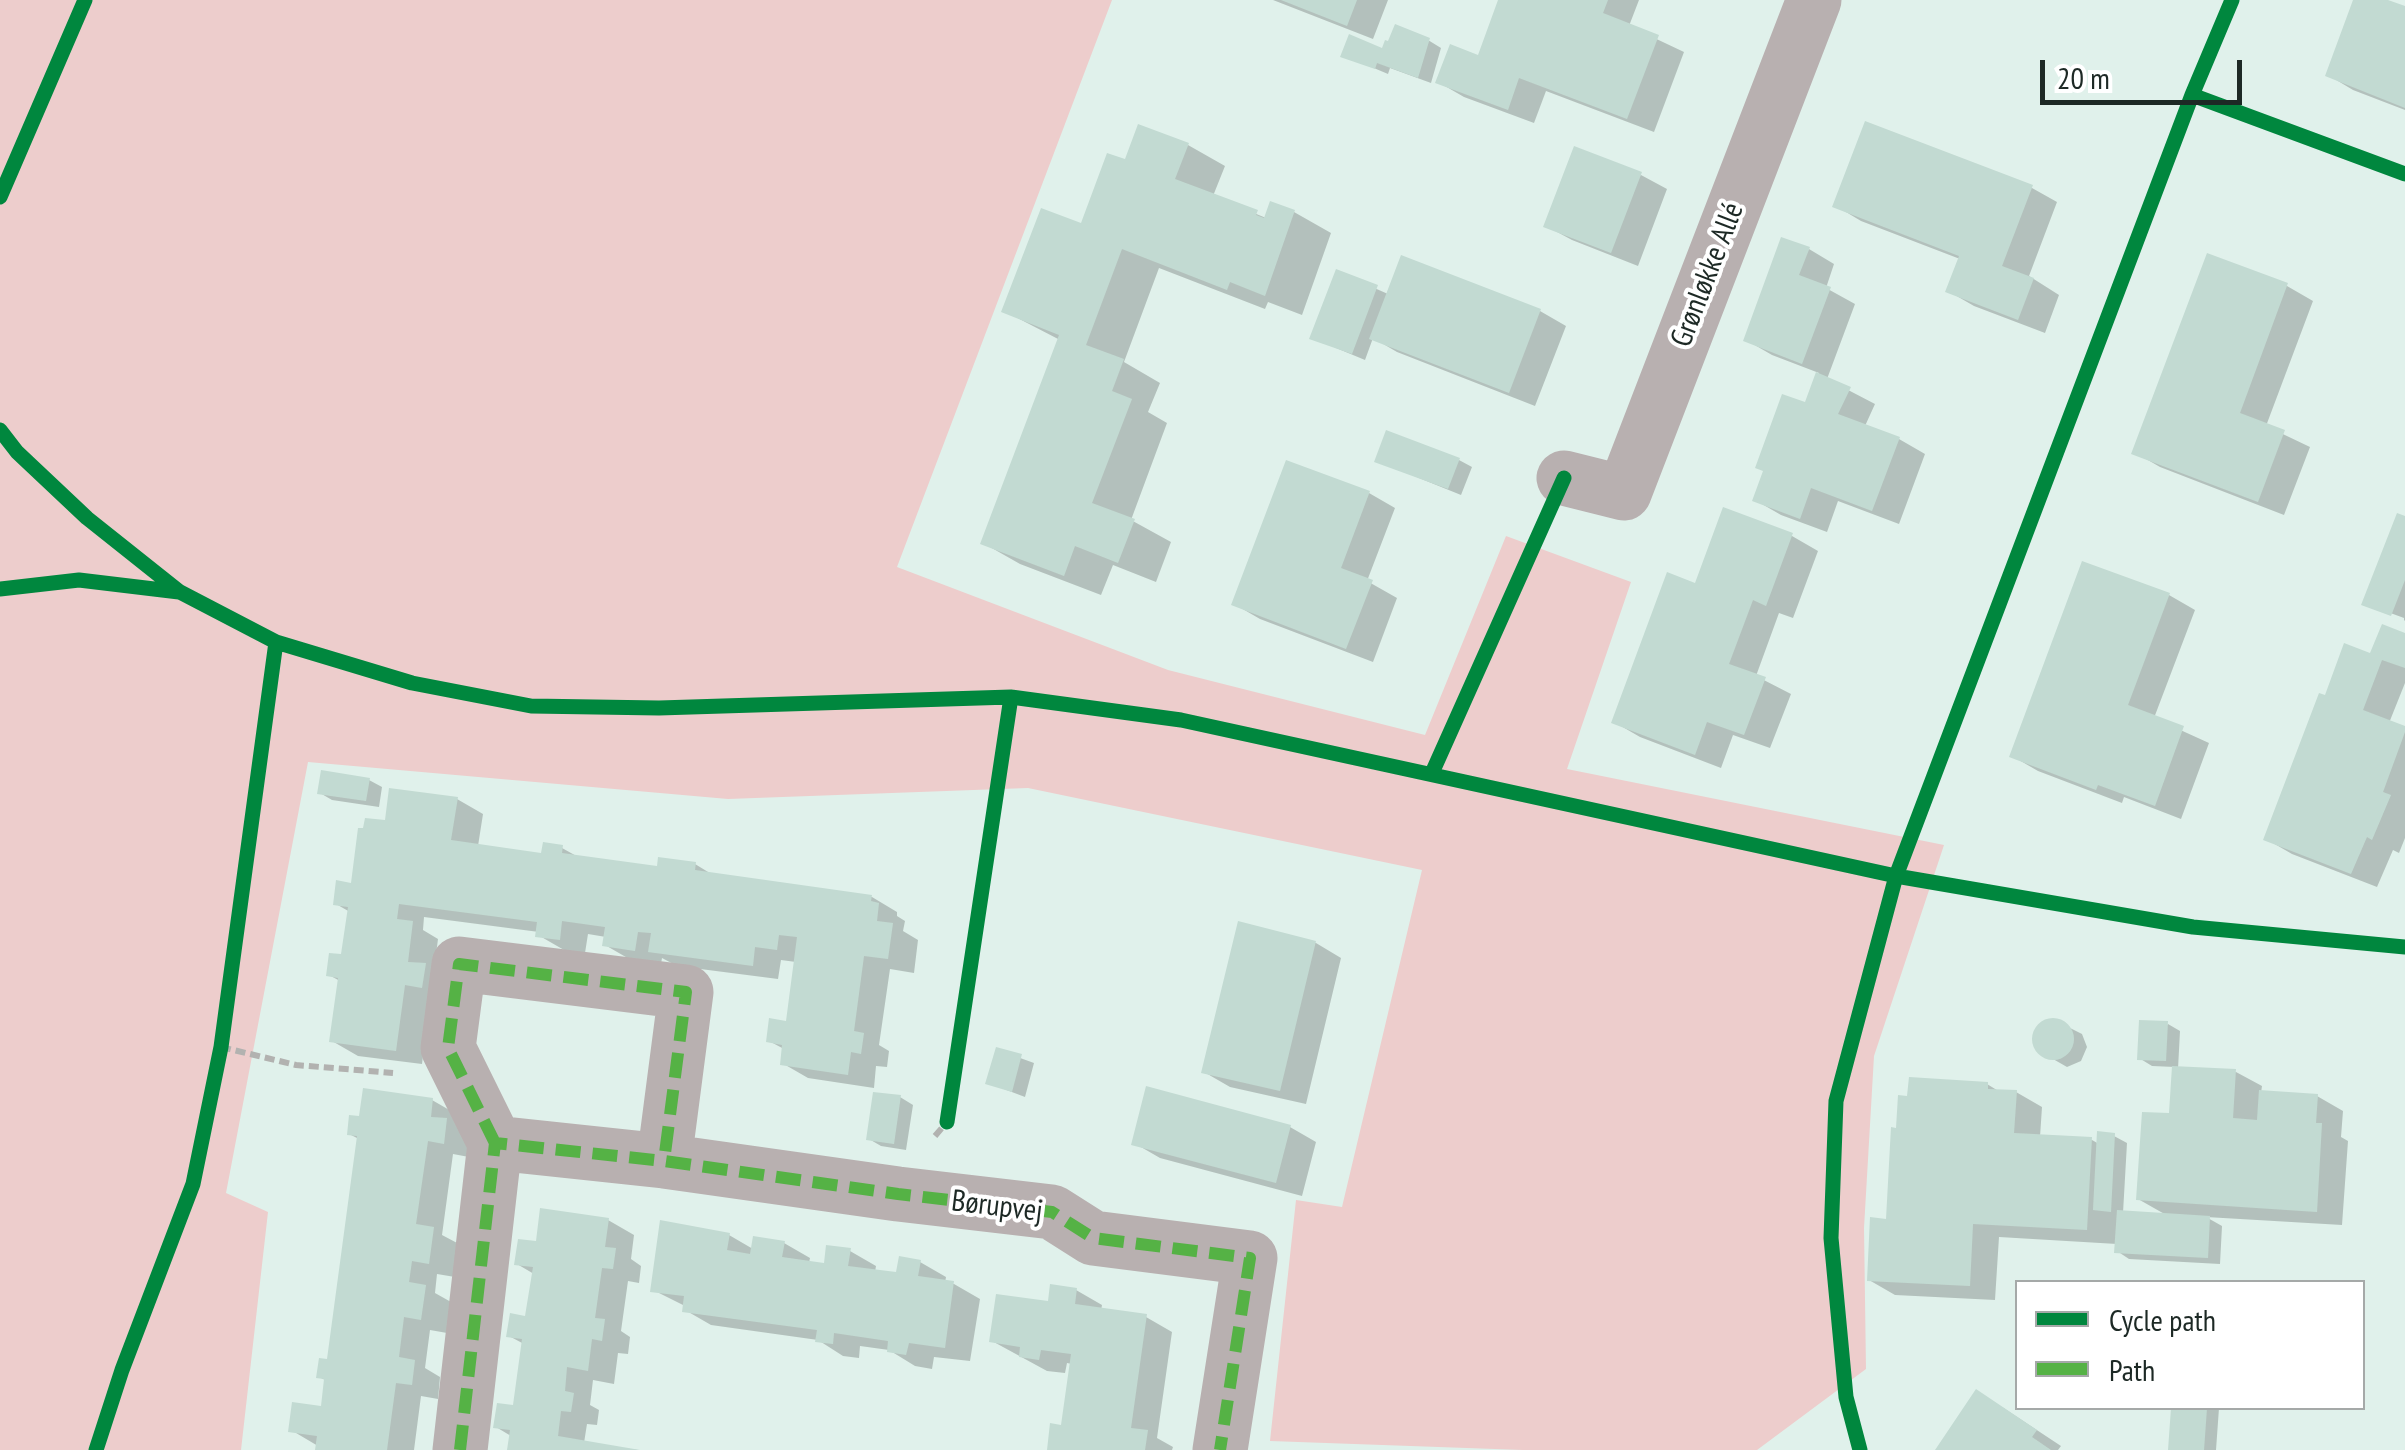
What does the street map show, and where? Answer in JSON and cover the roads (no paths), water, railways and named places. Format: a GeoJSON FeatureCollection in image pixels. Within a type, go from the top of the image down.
{"type":"FeatureCollection","features":[{"type":"Feature","properties":{"kind":"street","name":"Grønløkke Allé"},"geometry":{"type":"LineString","coordinates":[[1564,478],[1624,493],[1814,0]]}},
{"type":"Feature","properties":{"kind":"street"},"geometry":{"type":"LineString","coordinates":[[460,1450],[496,1143],[448,1048],[459,964],[686,992],[664,1161]]}},
{"type":"Feature","properties":{"kind":"street","name":"Børupvej"},"geometry":{"type":"LineString","coordinates":[[496,1143],[1052,1212],[1092,1238],[1250,1258],[1220,1450]]}}]}
